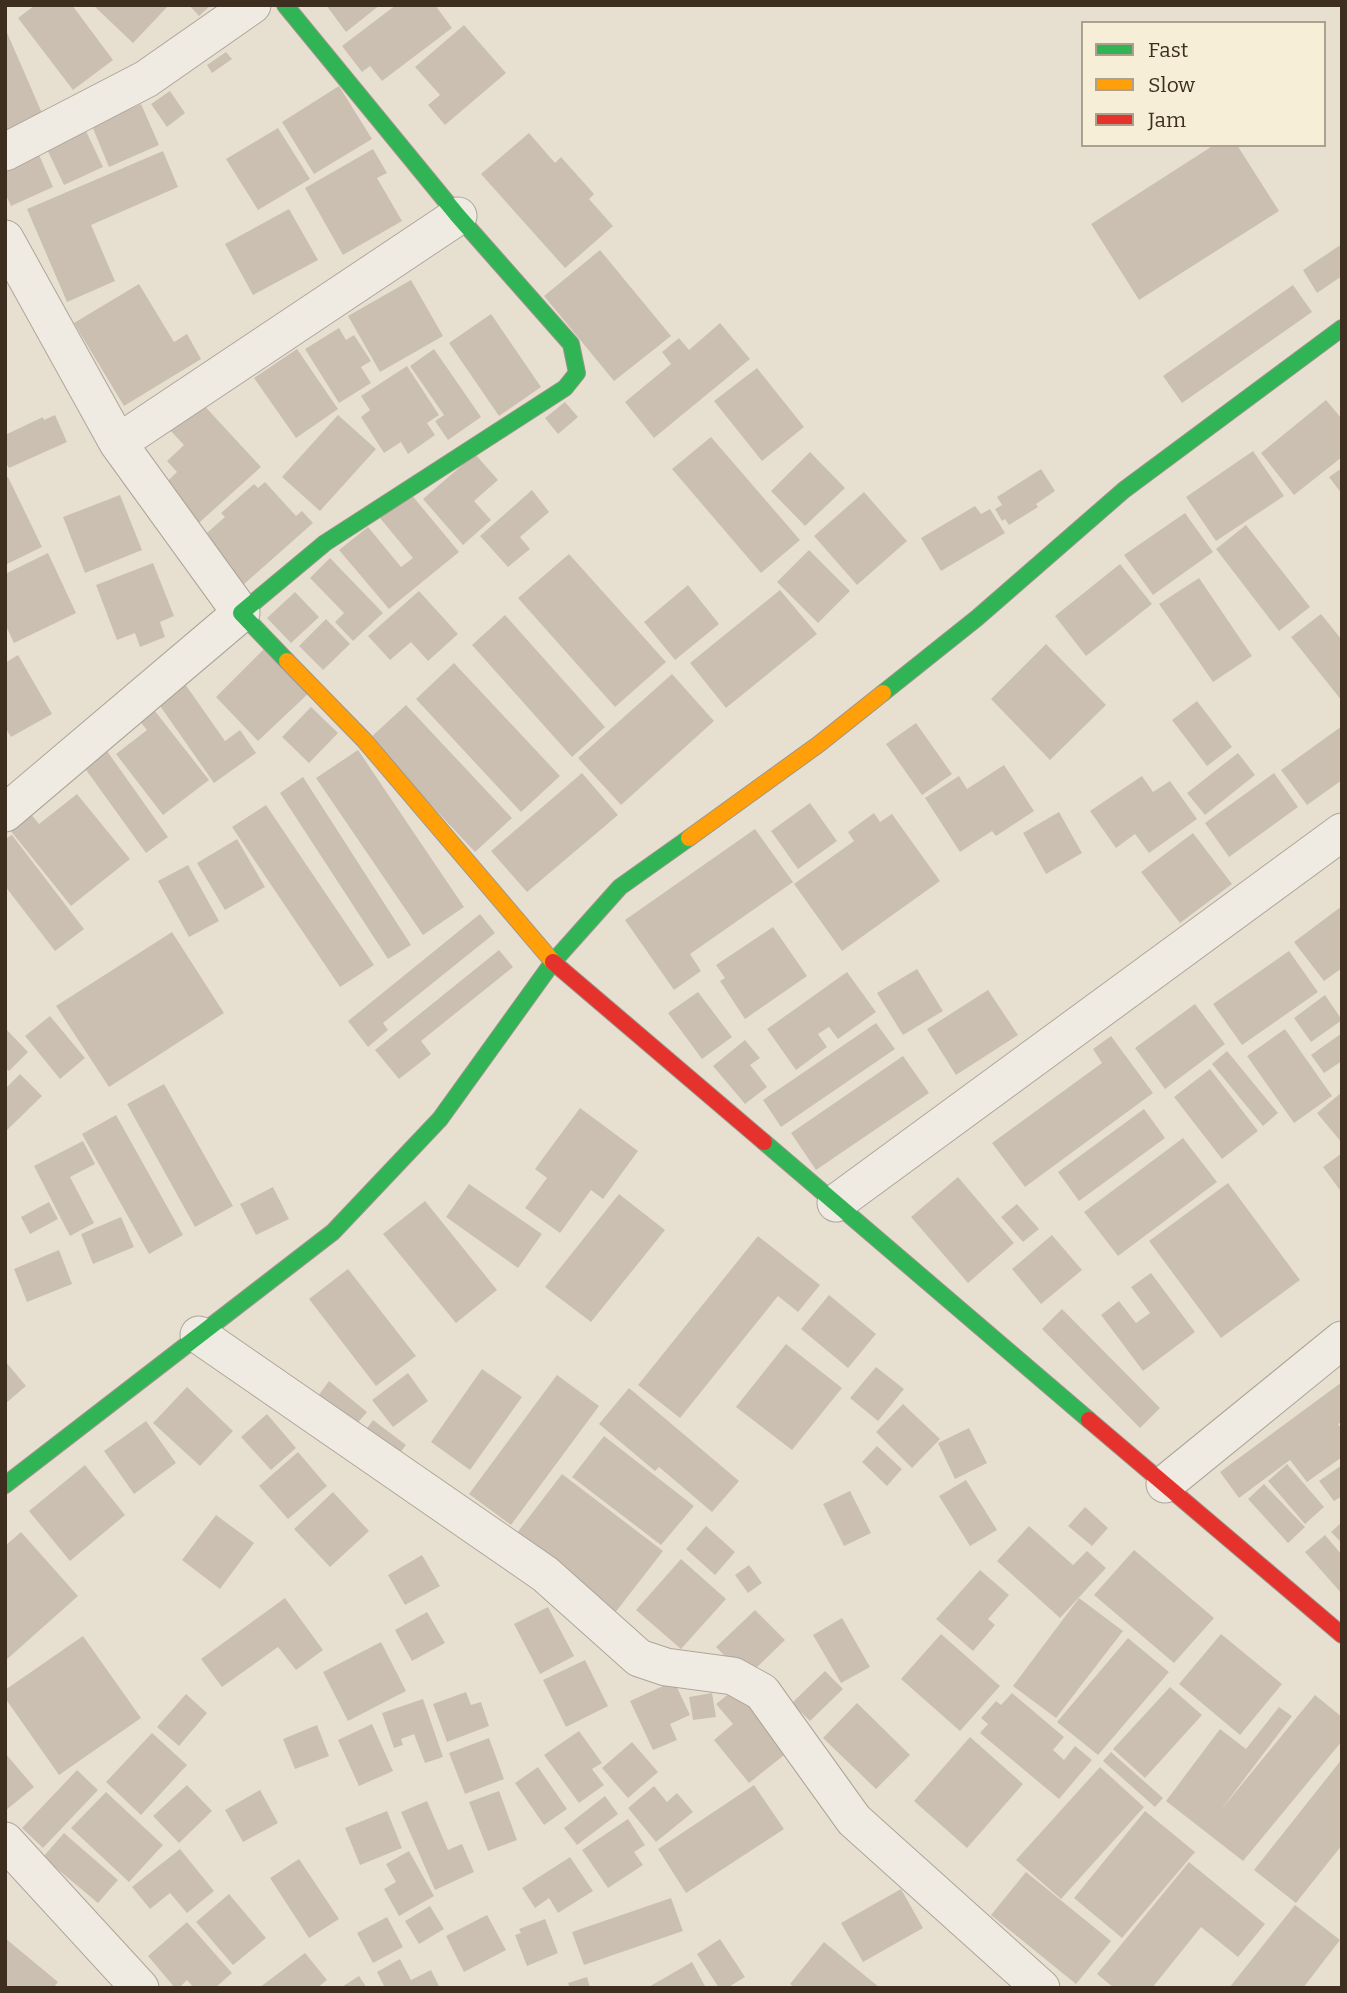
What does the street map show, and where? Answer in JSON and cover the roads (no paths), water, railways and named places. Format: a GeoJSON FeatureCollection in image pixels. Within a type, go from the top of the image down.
{"type":"FeatureCollection","features":[{"type":"Feature","properties":{"kind":"street"},"geometry":{"type":"LineString","coordinates":[[5,152],[146,79],[252,5]]}},
{"type":"Feature","properties":{"kind":"street"},"geometry":{"type":"LineString","coordinates":[[5,813],[325,543],[565,388],[577,373],[571,344],[458,216],[285,5]]}},
{"type":"Feature","properties":{"kind":"street"},"geometry":{"type":"LineString","coordinates":[[118,443],[458,216]]}},
{"type":"Feature","properties":{"kind":"street"},"geometry":{"type":"LineString","coordinates":[[5,239],[118,443],[241,613],[364,740],[554,962],[1342,1635]]}},
{"type":"Feature","properties":{"kind":"street"},"geometry":{"type":"LineString","coordinates":[[5,1485],[333,1232],[440,1119],[554,962],[620,887],[819,744],[977,618],[1124,489],[1342,328]]}},
{"type":"Feature","properties":{"kind":"street"},"geometry":{"type":"LineString","coordinates":[[836,1203],[1342,832]]}},
{"type":"Feature","properties":{"kind":"street"},"geometry":{"type":"LineString","coordinates":[[199,1335],[545,1574],[639,1658],[666,1667],[733,1676],[762,1692],[854,1819],[1041,1988]]}},
{"type":"Feature","properties":{"kind":"street"},"geometry":{"type":"LineString","coordinates":[[1165,1484],[1342,1340]]}},
{"type":"Feature","properties":{"kind":"street"},"geometry":{"type":"LineString","coordinates":[[5,1841],[139,1988]]}}]}
